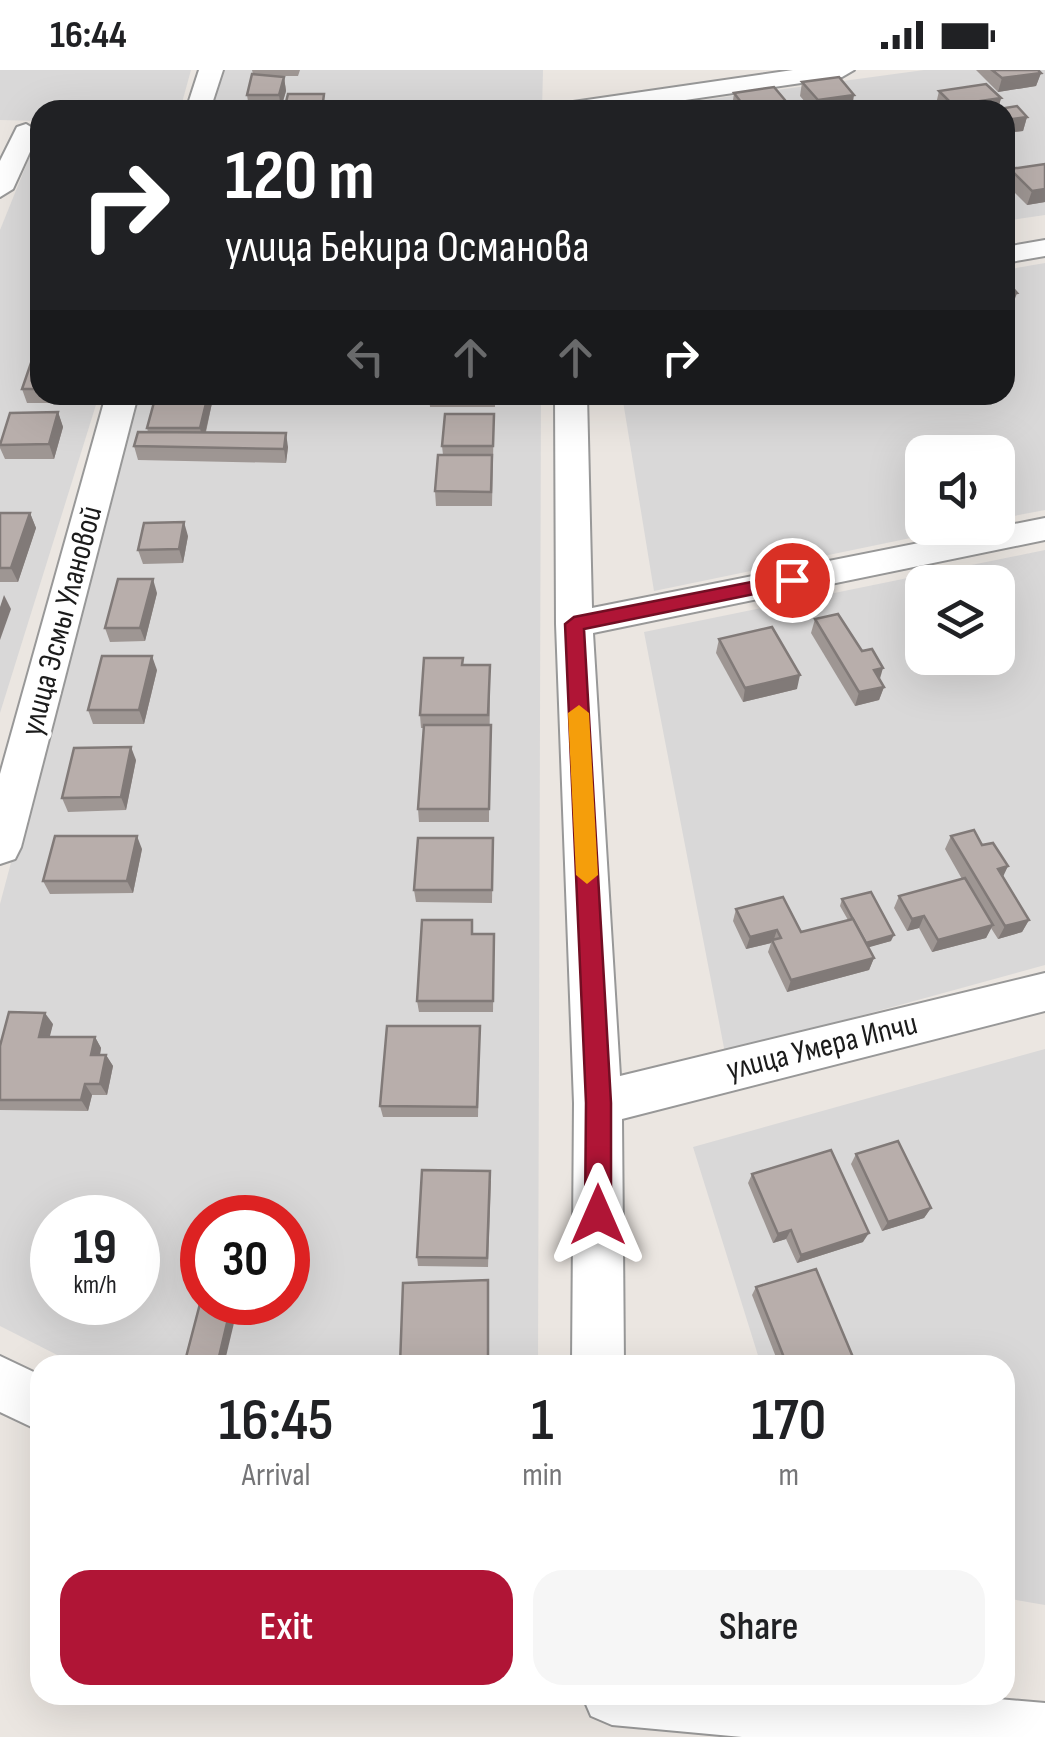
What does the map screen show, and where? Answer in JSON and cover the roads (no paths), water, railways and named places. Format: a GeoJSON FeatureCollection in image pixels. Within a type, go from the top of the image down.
{"type":"FeatureCollection","features":[{"type":"Feature","properties":{"kind":"street"},"geometry":{"type":"LineString","coordinates":[[201,100],[211,70]]}},
{"type":"Feature","properties":{"kind":"street"},"geometry":{"type":"LineString","coordinates":[[597,100],[842,70]]}},
{"type":"Feature","properties":{"kind":"street"},"geometry":{"type":"LineString","coordinates":[[0,189],[22,132]]}},
{"type":"Feature","properties":{"kind":"street"},"geometry":{"type":"LineString","coordinates":[[1015,252],[1045,248]]}},
{"type":"Feature","properties":{"kind":"street","name":"улица Эсмы Улановой"},"geometry":{"type":"LineString","coordinates":[[0,847],[10,777],[119,405]]}},
{"type":"Feature","properties":{"kind":"street"},"geometry":{"type":"LineString","coordinates":[[571,405],[574,624],[598,1103],[598,1355]]}},
{"type":"Feature","properties":{"kind":"street"},"geometry":{"type":"LineString","coordinates":[[574,624],[1045,529]]}},
{"type":"Feature","properties":{"kind":"street","name":"улица Умера Ипчи"},"geometry":{"type":"LineString","coordinates":[[598,1103],[1045,992]]}},
{"type":"Feature","properties":{"kind":"street"},"geometry":{"type":"LineString","coordinates":[[0,1383],[30,1399]]}},
{"type":"Feature","properties":{"kind":"street"},"geometry":{"type":"LineString","coordinates":[[723,1705],[1045,1734]]}}]}
